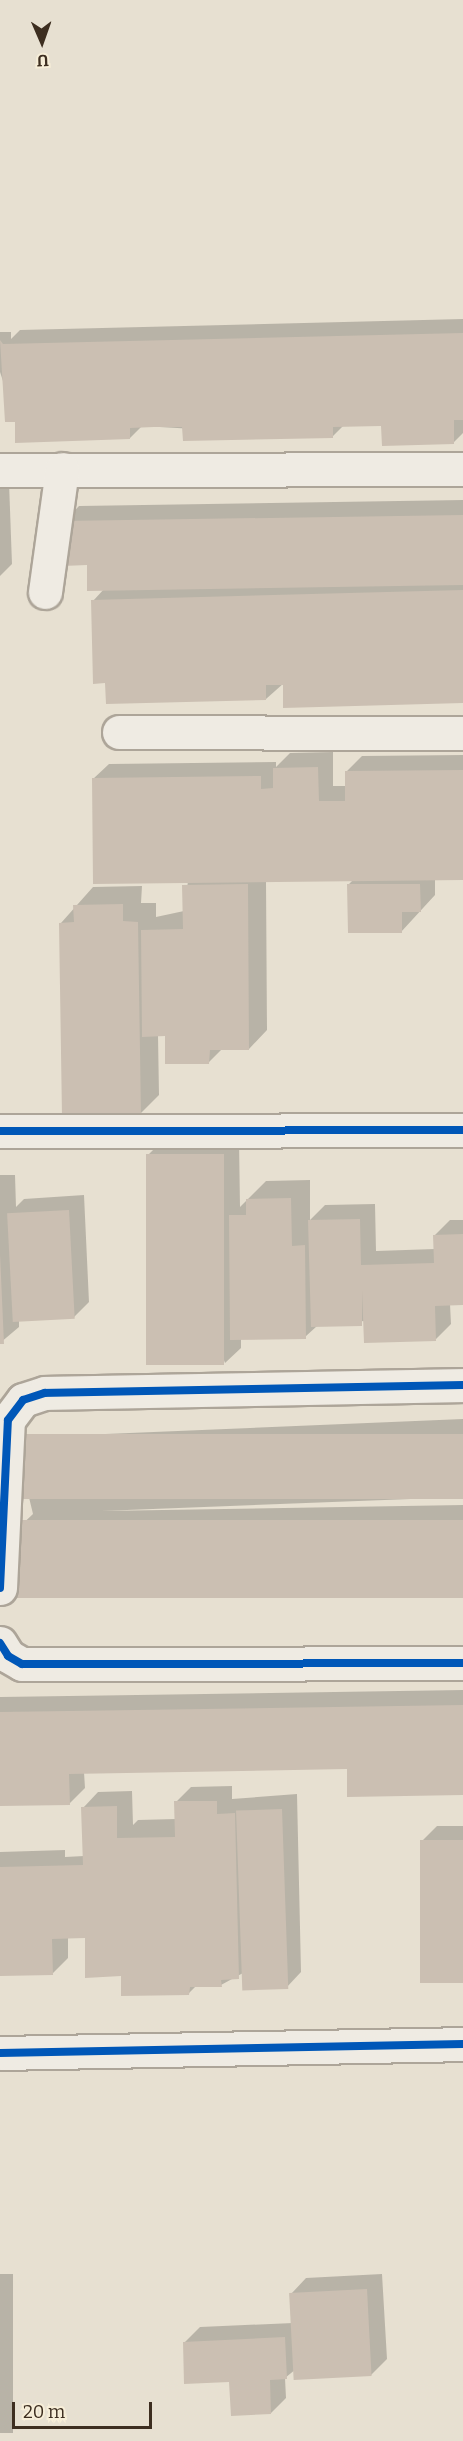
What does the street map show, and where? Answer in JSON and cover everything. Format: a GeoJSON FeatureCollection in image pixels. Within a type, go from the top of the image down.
{"type":"FeatureCollection","features":[{"type":"Feature","properties":{"kind":"street"},"geometry":{"type":"LineString","coordinates":[[45,592],[62,469]]}},
{"type":"Feature","properties":{"kind":"street"},"geometry":{"type":"LineString","coordinates":[[0,471],[463,469]]}},
{"type":"Feature","properties":{"kind":"street"},"geometry":{"type":"LineString","coordinates":[[119,732],[463,733]]}},
{"type":"Feature","properties":{"kind":"street"},"geometry":{"type":"LineString","coordinates":[[0,1131],[463,1130]]}},
{"type":"Feature","properties":{"kind":"street"},"geometry":{"type":"LineString","coordinates":[[0,1588],[8,1420],[23,1400],[45,1394],[463,1385]]}},
{"type":"Feature","properties":{"kind":"street"},"geometry":{"type":"LineString","coordinates":[[0,1643],[8,1656],[22,1664],[463,1663]]}},
{"type":"Feature","properties":{"kind":"street"},"geometry":{"type":"LineString","coordinates":[[0,2053],[463,2044]]}},
{"type":"Feature","properties":{"kind":"building"},"geometry":{"type":"Polygon","coordinates":[[[463,333],[463,420],[454,420],[454,444],[382,446],[381,426],[333,427],[333,438],[183,441],[182,427],[154,427],[130,428],[130,439],[15,443],[15,422],[5,422],[0,340],[3,344],[463,333]]]}},
{"type":"Feature","properties":{"kind":"building"},"geometry":{"type":"Polygon","coordinates":[[[463,515],[463,585],[87,591],[87,565],[63,566],[62,521],[463,515]]]}},
{"type":"Feature","properties":{"kind":"building"},"geometry":{"type":"Polygon","coordinates":[[[463,590],[463,703],[283,708],[283,685],[266,685],[266,700],[106,704],[105,683],[93,684],[91,600],[463,590]]]}},
{"type":"Feature","properties":{"kind":"building"},"geometry":{"type":"Polygon","coordinates":[[[318,767],[319,801],[345,801],[345,771],[463,770],[463,880],[93,884],[92,778],[261,776],[261,789],[273,788],[273,768],[318,767]]]}},
{"type":"Feature","properties":{"kind":"building"},"geometry":{"type":"Polygon","coordinates":[[[248,884],[249,1050],[210,1050],[209,1064],[165,1064],[165,1036],[142,1037],[141,930],[183,929],[182,885],[248,884]]]}},
{"type":"Feature","properties":{"kind":"building"},"geometry":{"type":"Polygon","coordinates":[[[347,884],[420,884],[421,912],[402,912],[402,933],[348,933],[347,884]]]}},
{"type":"Feature","properties":{"kind":"building"},"geometry":{"type":"Polygon","coordinates":[[[123,904],[123,921],[138,922],[141,1115],[62,1117],[59,923],[74,922],[73,905],[123,904]]]}},
{"type":"Feature","properties":{"kind":"building"},"geometry":{"type":"Polygon","coordinates":[[[146,1154],[224,1154],[224,1365],[146,1365],[146,1154]]]}},
{"type":"Feature","properties":{"kind":"building"},"geometry":{"type":"Polygon","coordinates":[[[291,1198],[292,1246],[305,1245],[306,1339],[230,1340],[229,1215],[246,1215],[246,1199],[291,1198]]]}},
{"type":"Feature","properties":{"kind":"building"},"geometry":{"type":"Polygon","coordinates":[[[69,1210],[75,1319],[13,1322],[7,1213],[69,1210]]]}},
{"type":"Feature","properties":{"kind":"building"},"geometry":{"type":"Polygon","coordinates":[[[360,1219],[361,1265],[434,1263],[433,1235],[463,1234],[463,1305],[435,1306],[436,1341],[364,1343],[362,1290],[362,1326],[311,1327],[308,1220],[360,1219]]]}},
{"type":"Feature","properties":{"kind":"building"},"geometry":{"type":"Polygon","coordinates":[[[0,1254],[4,1344],[0,1344],[0,1254]]]}},
{"type":"Feature","properties":{"kind":"building"},"geometry":{"type":"Polygon","coordinates":[[[16,1434],[463,1434],[463,1499],[16,1499],[16,1434]]]}},
{"type":"Feature","properties":{"kind":"building"},"geometry":{"type":"Polygon","coordinates":[[[14,1520],[463,1520],[463,1598],[14,1598],[14,1520]]]}},
{"type":"Feature","properties":{"kind":"building"},"geometry":{"type":"Polygon","coordinates":[[[463,1705],[463,1795],[347,1797],[347,1769],[69,1774],[70,1805],[0,1806],[0,1712],[463,1705]]]}},
{"type":"Feature","properties":{"kind":"building"},"geometry":{"type":"Polygon","coordinates":[[[174,1801],[217,1801],[217,1814],[235,1813],[239,1979],[221,1980],[222,1987],[190,1987],[189,1995],[121,1996],[121,1976],[85,1978],[85,1938],[52,1939],[53,1975],[0,1976],[0,1867],[83,1865],[81,1807],[117,1806],[117,1838],[175,1837],[174,1801]]]}},
{"type":"Feature","properties":{"kind":"building"},"geometry":{"type":"Polygon","coordinates":[[[282,1809],[288,1989],[242,1990],[236,1811],[282,1809]]]}},
{"type":"Feature","properties":{"kind":"building"},"geometry":{"type":"Polygon","coordinates":[[[420,1840],[463,1840],[463,1983],[420,1983],[420,1840]]]}},
{"type":"Feature","properties":{"kind":"building"},"geometry":{"type":"Polygon","coordinates":[[[367,2289],[372,2376],[294,2380],[289,2293],[367,2289]]]}},
{"type":"Feature","properties":{"kind":"building"},"geometry":{"type":"Polygon","coordinates":[[[285,2337],[287,2379],[270,2380],[271,2414],[231,2416],[229,2382],[184,2384],[183,2342],[285,2337]]]}},
{"type":"Feature","properties":{"kind":"cycle path"},"geometry":{"type":"LineString","coordinates":[[0,1131],[463,1130]]}},
{"type":"Feature","properties":{"kind":"cycle path"},"geometry":{"type":"LineString","coordinates":[[0,1588],[8,1420],[23,1400],[45,1393],[463,1385]]}},
{"type":"Feature","properties":{"kind":"cycle path"},"geometry":{"type":"LineString","coordinates":[[0,1643],[8,1656],[22,1664],[463,1663]]}},
{"type":"Feature","properties":{"kind":"cycle path"},"geometry":{"type":"LineString","coordinates":[[0,2053],[463,2044]]}}]}
